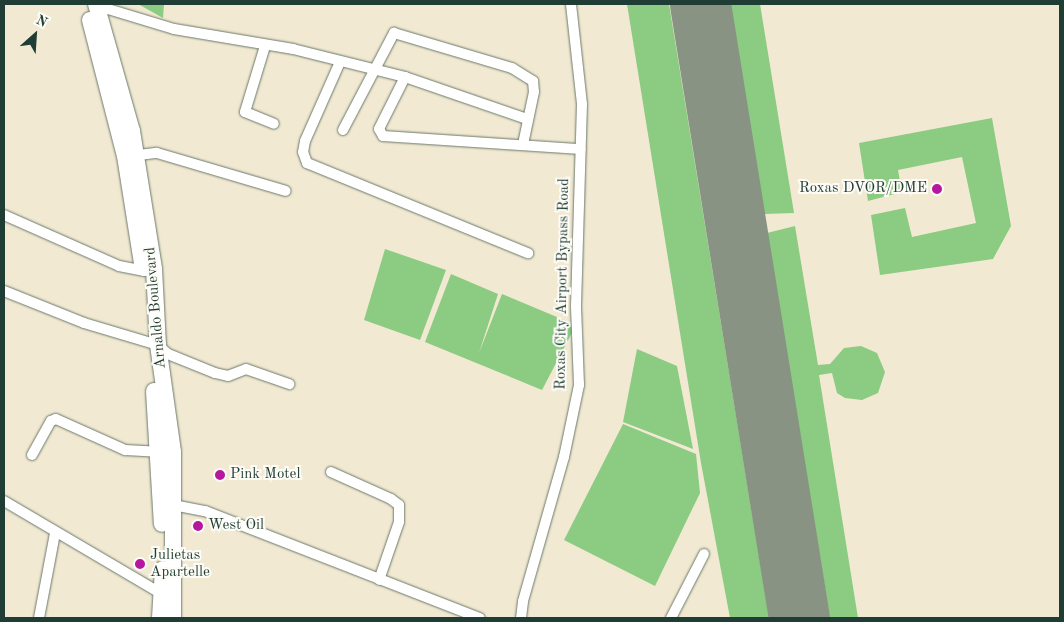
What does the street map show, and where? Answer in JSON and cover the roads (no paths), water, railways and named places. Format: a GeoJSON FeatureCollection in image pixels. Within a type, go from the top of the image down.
{"type":"FeatureCollection","features":[{"type":"Feature","properties":{"kind":"highway","name":"Arnaldo Boulevard"},"geometry":{"type":"LineString","coordinates":[[93,6],[131,156],[149,270],[154,344],[166,452],[169,598],[173,618]]}},
{"type":"Feature","properties":{"kind":"highway","name":"Arnaldo Boulevard"},"geometry":{"type":"LineString","coordinates":[[160,618],[169,598]]}},
{"type":"Feature","properties":{"kind":"street","name":"Roxas City Airport Bypass Road"},"geometry":{"type":"LineString","coordinates":[[522,618],[523,601],[564,457],[579,385],[576,306],[582,104],[571,4]]}},
{"type":"Feature","properties":{"kind":"street"},"geometry":{"type":"LineString","coordinates":[[93,6],[174,29],[265,46],[406,77],[527,119]]}},
{"type":"Feature","properties":{"kind":"street"},"geometry":{"type":"LineString","coordinates":[[344,130],[372,71],[394,34],[512,68],[533,81],[534,92],[523,144]]}},
{"type":"Feature","properties":{"kind":"street"},"geometry":{"type":"LineString","coordinates":[[265,46],[245,112],[274,124]]}},
{"type":"Feature","properties":{"kind":"street"},"geometry":{"type":"LineString","coordinates":[[340,62],[305,142],[303,152],[307,163],[528,253]]}},
{"type":"Feature","properties":{"kind":"street"},"geometry":{"type":"LineString","coordinates":[[406,77],[379,129],[383,136],[580,149]]}},
{"type":"Feature","properties":{"kind":"street"},"geometry":{"type":"LineString","coordinates":[[131,156],[158,153],[286,191]]}},
{"type":"Feature","properties":{"kind":"street"},"geometry":{"type":"LineString","coordinates":[[4,215],[119,266],[149,270]]}},
{"type":"Feature","properties":{"kind":"street"},"geometry":{"type":"LineString","coordinates":[[4,291],[84,323],[154,344],[168,354],[215,373],[228,376],[246,369],[289,384]]}},
{"type":"Feature","properties":{"kind":"street"},"geometry":{"type":"LineString","coordinates":[[32,455],[51,421],[56,420],[125,450],[166,452]]}},
{"type":"Feature","properties":{"kind":"street"},"geometry":{"type":"LineString","coordinates":[[331,472],[391,499],[399,505],[399,522],[379,580]]}},
{"type":"Feature","properties":{"kind":"street"},"geometry":{"type":"LineString","coordinates":[[4,501],[55,533],[169,598]]}},
{"type":"Feature","properties":{"kind":"street"},"geometry":{"type":"LineString","coordinates":[[168,504],[205,512],[480,618]]}},
{"type":"Feature","properties":{"kind":"street"},"geometry":{"type":"LineString","coordinates":[[39,618],[55,533]]}},
{"type":"Feature","properties":{"kind":"street"},"geometry":{"type":"LineString","coordinates":[[672,618],[704,554]]}},
{"type":"Feature","properties":{"kind":"place","name":"Roxas DVOR/DME"},"geometry":{"type":"Point","coordinates":[937,189]}},
{"type":"Feature","properties":{"kind":"place","name":"Pink Motel"},"geometry":{"type":"Point","coordinates":[220,475]}},
{"type":"Feature","properties":{"kind":"place","name":"West Oil"},"geometry":{"type":"Point","coordinates":[198,526]}},
{"type":"Feature","properties":{"kind":"place","name":"Julietas Apartelle"},"geometry":{"type":"Point","coordinates":[140,564]}}]}
